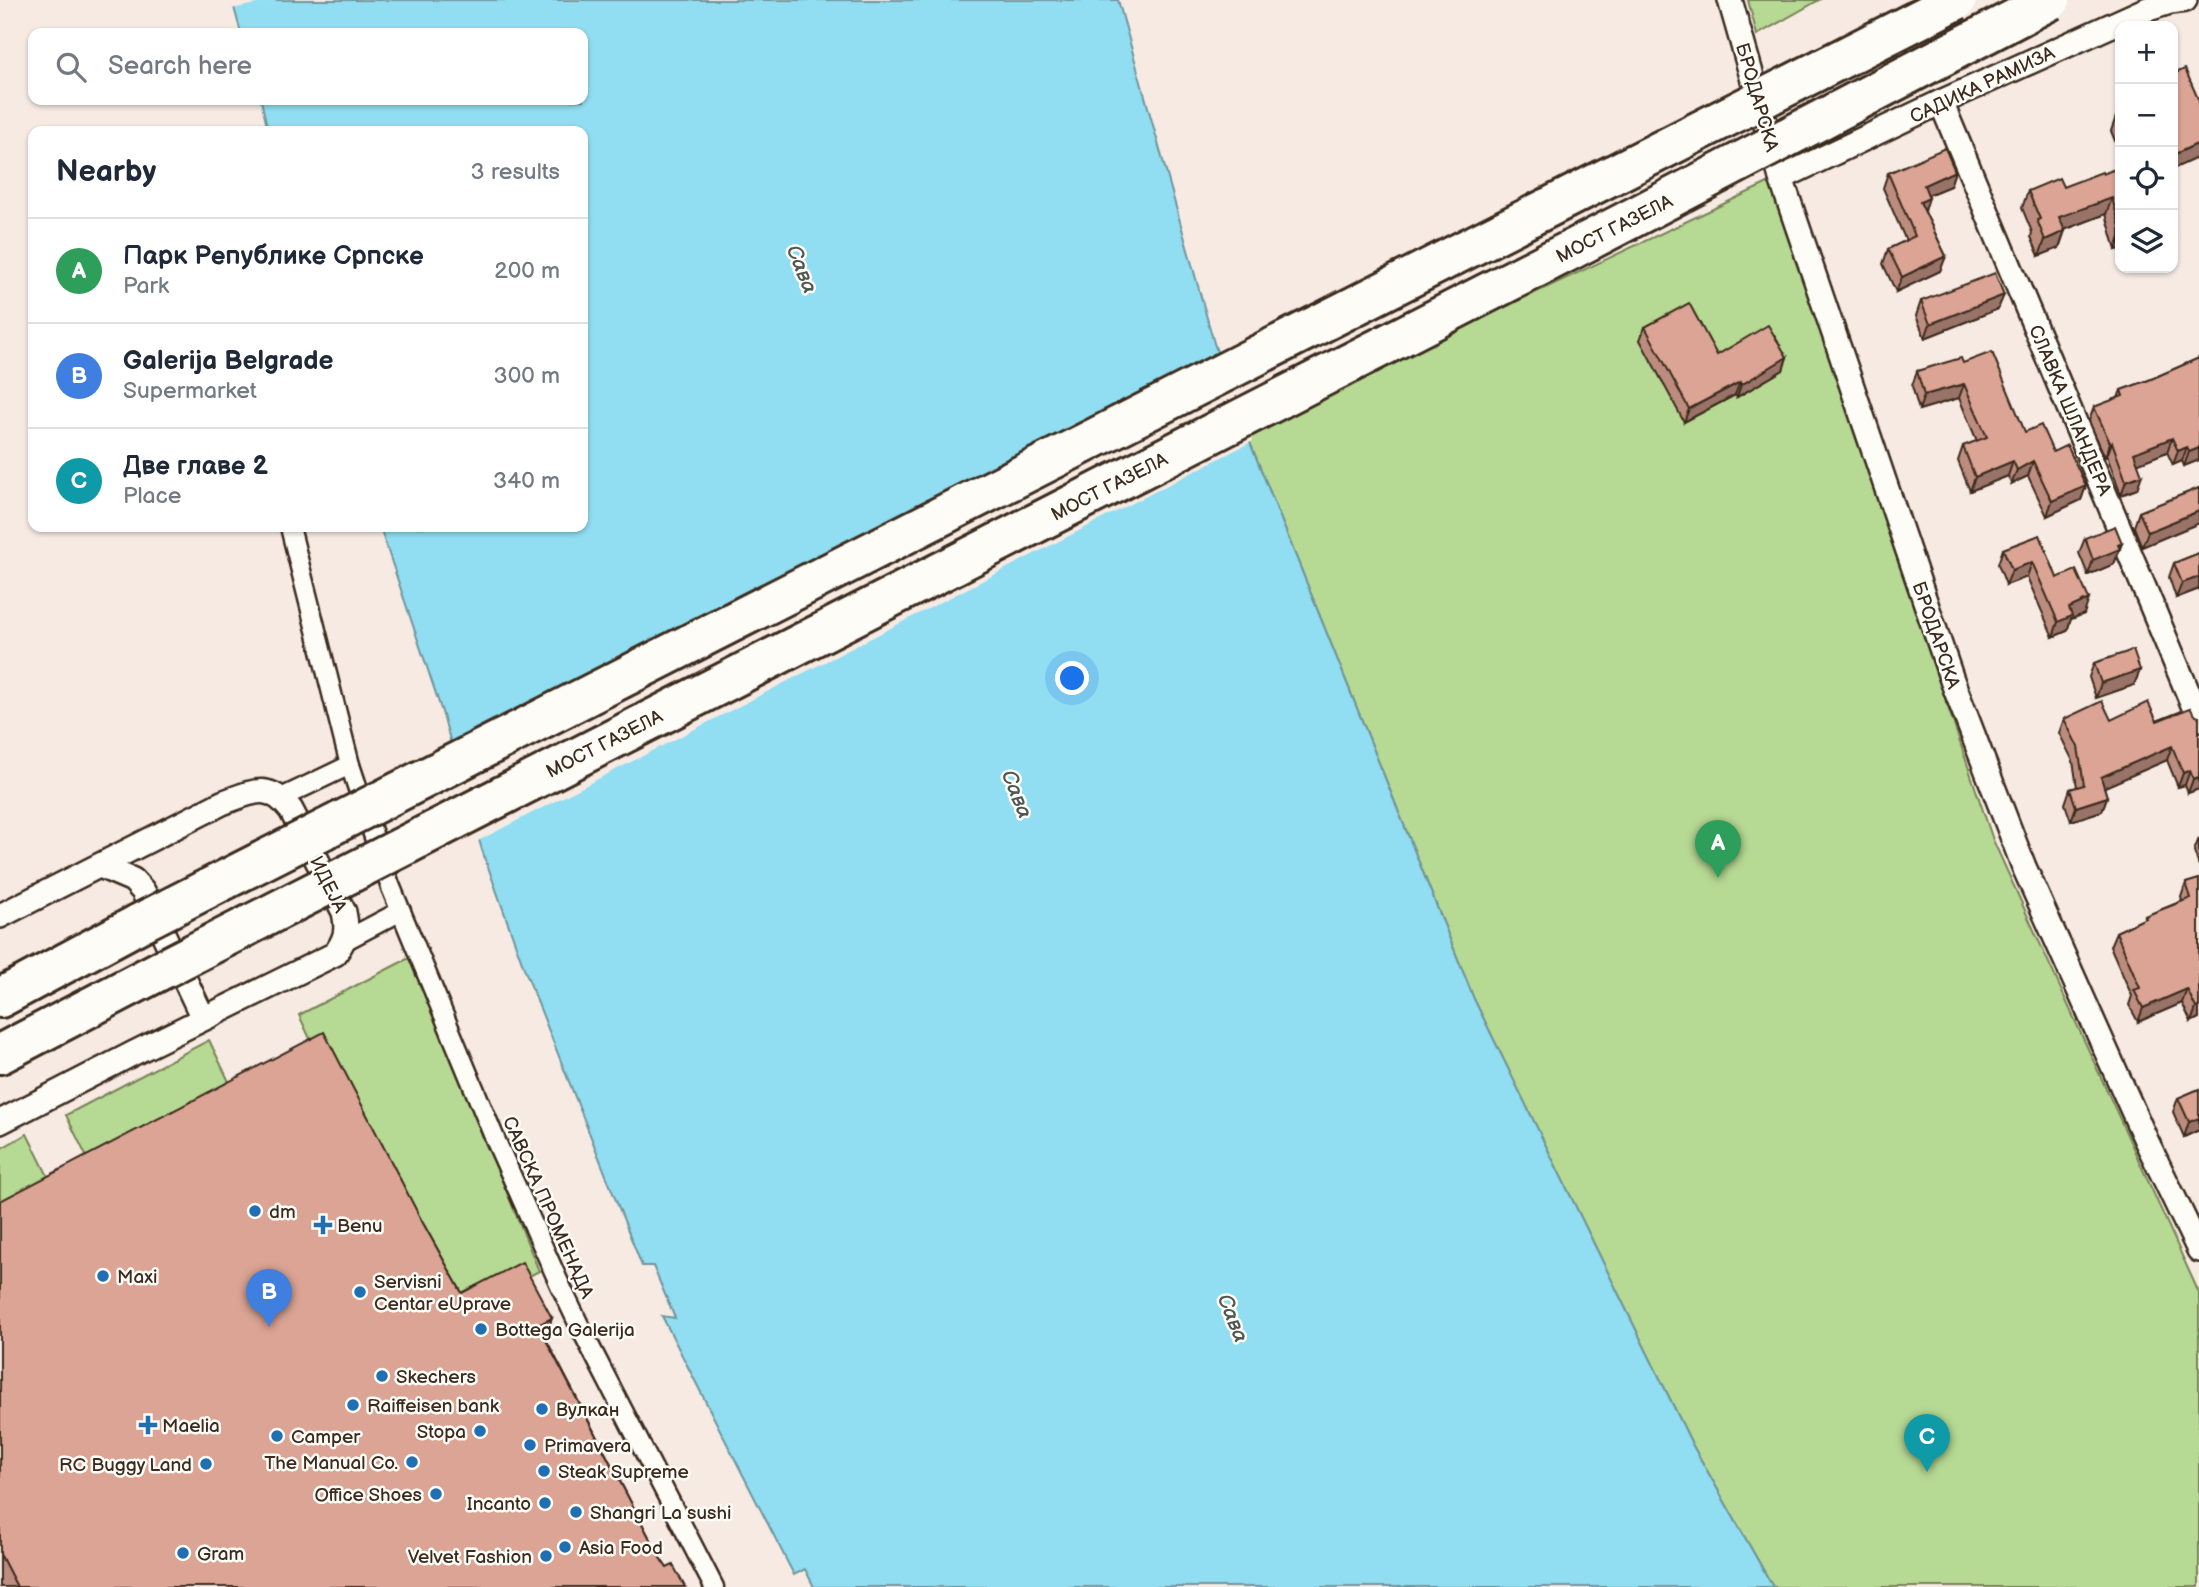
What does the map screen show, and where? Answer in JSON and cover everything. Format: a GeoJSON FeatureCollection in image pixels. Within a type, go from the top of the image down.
{"type":"FeatureCollection","features":[{"type":"Feature","properties":{"kind":"highway"},"geometry":{"type":"LineString","coordinates":[[0,998],[140,923],[1958,0]]}},
{"type":"Feature","properties":{"kind":"highway","name":"МОСТ ГАЗЕЛА"},"geometry":{"type":"LineString","coordinates":[[0,1054],[1560,256],[2052,0]]}},
{"type":"Feature","properties":{"kind":"street","name":"БРОДАРСКА"},"geometry":{"type":"LineString","coordinates":[[1731,0],[1782,178],[1927,610],[2005,818],[2146,1140],[2199,1250]]}},
{"type":"Feature","properties":{"kind":"street","name":"САДИКА РАМИЗА"},"geometry":{"type":"LineString","coordinates":[[1782,178],[1941,102],[2145,10],[2185,0]]}},
{"type":"Feature","properties":{"kind":"street","name":"СЛАВКА ШЛАНДЕРА"},"geometry":{"type":"LineString","coordinates":[[1941,102],[2199,719]]}},
{"type":"Feature","properties":{"kind":"street","name":"САВСКА ПРОМЕНАДА"},"geometry":{"type":"LineString","coordinates":[[291,532],[350,765],[390,885],[495,1139],[560,1285],[714,1587]]}},
{"type":"Feature","properties":{"kind":"street"},"geometry":{"type":"LineString","coordinates":[[0,916],[233,799],[255,790],[267,791],[281,798],[350,765]]}},
{"type":"Feature","properties":{"kind":"street","name":"ИДЕЈА"},"geometry":{"type":"LineString","coordinates":[[0,1122],[335,954],[346,940],[347,924],[344,912],[291,810],[281,798]]}},
{"type":"Feature","properties":{"kind":"street"},"geometry":{"type":"LineString","coordinates":[[100,866],[133,880],[143,891],[203,1018]]}},
{"type":"Feature","properties":{"kind":"street"},"geometry":{"type":"LineString","coordinates":[[346,940],[401,911]]}},
{"type":"Feature","properties":{"kind":"green space"},"geometry":{"type":"Polygon","coordinates":[[[1748,0],[1819,0],[1757,35],[1748,0]]]}},
{"type":"Feature","properties":{"kind":"green space"},"geometry":{"type":"Polygon","coordinates":[[[1770,182],[1993,840],[2199,1293],[2199,1587],[1773,1587],[1693,1446],[1474,999],[1245,430],[1770,182]]]}},
{"type":"Feature","properties":{"kind":"green space"},"geometry":{"type":"Polygon","coordinates":[[[411,957],[539,1271],[472,1306],[468,1311],[317,1054],[299,1015],[411,957]]]}},
{"type":"Feature","properties":{"kind":"green space"},"geometry":{"type":"Polygon","coordinates":[[[209,1040],[236,1096],[93,1170],[66,1115],[209,1040]]]}},
{"type":"Feature","properties":{"kind":"green space"},"geometry":{"type":"Polygon","coordinates":[[[27,1134],[55,1190],[0,1219],[0,1149],[27,1134]]]}},
{"type":"Feature","properties":{"kind":"water","name":"Сава"},"geometry":{"type":"Polygon","coordinates":[[[232,0],[1118,0],[1214,343],[1245,430],[1474,999],[1693,1446],[1773,1587],[814,1587],[805,1569],[794,1575],[662,1316],[675,1318],[653,1266],[642,1266],[524,968],[482,850],[442,712],[382,532],[588,532],[588,126],[267,126],[262,105],[588,105],[588,28],[240,28],[232,0]]]}},
{"type":"Feature","properties":{"kind":"pier"},"geometry":{"type":"Polygon","coordinates":[[[228,0],[276,0],[231,9],[228,0]]]}},
{"type":"Feature","properties":{"kind":"pier"},"geometry":{"type":"Polygon","coordinates":[[[1227,369],[1253,441],[476,842],[452,758],[1227,369]]]}},
{"type":"Feature","properties":{"kind":"building"},"geometry":{"type":"Polygon","coordinates":[[[2185,69],[2199,101],[2199,143],[2178,153],[2178,84],[2178,72],[2185,69]]]}},
{"type":"Feature","properties":{"kind":"building"},"geometry":{"type":"Polygon","coordinates":[[[1945,148],[1955,171],[1924,185],[1929,198],[1920,202],[1946,256],[1902,277],[1888,249],[1915,236],[1888,173],[1945,148]]]}},
{"type":"Feature","properties":{"kind":"building"},"geometry":{"type":"Polygon","coordinates":[[[2115,169],[2115,209],[2112,198],[2059,217],[2065,231],[2045,240],[2037,220],[2040,219],[2028,191],[2059,178],[2063,187],[2102,172],[2103,174],[2115,169]]]}},
{"type":"Feature","properties":{"kind":"building"},"geometry":{"type":"Polygon","coordinates":[[[1995,273],[2004,295],[1930,324],[1921,301],[1995,273]]]}},
{"type":"Feature","properties":{"kind":"building"},"geometry":{"type":"Polygon","coordinates":[[[1689,303],[1717,355],[1768,325],[1787,357],[1741,385],[1740,382],[1689,409],[1645,327],[1689,303]]]}},
{"type":"Feature","properties":{"kind":"building"},"geometry":{"type":"Polygon","coordinates":[[[1992,352],[2025,432],[2041,425],[2053,452],[2067,445],[2086,486],[2052,501],[2033,461],[2017,470],[2013,461],[1975,477],[1963,446],[1987,437],[1964,384],[1924,395],[1917,371],[1961,358],[1963,363],[1992,352]]]}},
{"type":"Feature","properties":{"kind":"building"},"geometry":{"type":"Polygon","coordinates":[[[2199,358],[2199,448],[2189,452],[2187,447],[2178,451],[2172,438],[2134,453],[2142,475],[2126,481],[2112,442],[2110,443],[2094,407],[2123,396],[2121,390],[2199,358]]]}},
{"type":"Feature","properties":{"kind":"building"},"geometry":{"type":"Polygon","coordinates":[[[2199,488],[2199,511],[2148,532],[2139,512],[2199,488]]]}},
{"type":"Feature","properties":{"kind":"building"},"geometry":{"type":"Polygon","coordinates":[[[2115,526],[2122,543],[2118,545],[2120,549],[2093,560],[2085,538],[2115,526]]]}},
{"type":"Feature","properties":{"kind":"building"},"geometry":{"type":"Polygon","coordinates":[[[2040,535],[2057,578],[2076,570],[2089,599],[2069,608],[2072,616],[2058,622],[2032,562],[2012,570],[2003,549],[2040,535]]]}},
{"type":"Feature","properties":{"kind":"building"},"geometry":{"type":"Polygon","coordinates":[[[2199,553],[2199,577],[2182,583],[2174,563],[2199,553]]]}},
{"type":"Feature","properties":{"kind":"building"},"geometry":{"type":"Polygon","coordinates":[[[2133,650],[2140,670],[2101,683],[2094,663],[2133,650]]]}},
{"type":"Feature","properties":{"kind":"building"},"geometry":{"type":"Polygon","coordinates":[[[2102,701],[2111,720],[2148,702],[2157,721],[2190,708],[2199,717],[2199,777],[2193,779],[2190,770],[2183,773],[2172,746],[2101,777],[2107,797],[2076,807],[2070,789],[2084,785],[2078,747],[2064,719],[2102,701]]]}},
{"type":"Feature","properties":{"kind":"building"},"geometry":{"type":"Polygon","coordinates":[[[2199,879],[2199,1007],[2196,1008],[2187,989],[2143,1008],[2134,990],[2140,988],[2116,932],[2146,918],[2145,916],[2191,898],[2186,883],[2199,879]]]}},
{"type":"Feature","properties":{"kind":"building"},"geometry":{"type":"Polygon","coordinates":[[[324,1032],[462,1293],[522,1262],[552,1318],[538,1325],[660,1558],[667,1568],[673,1565],[685,1587],[17,1587],[0,1554],[0,1201],[324,1032]]]}},
{"type":"Feature","properties":{"kind":"building"},"geometry":{"type":"Polygon","coordinates":[[[2199,1089],[2199,1118],[2189,1122],[2178,1098],[2199,1089]]]}},
{"type":"Feature","properties":{"kind":"place","name":"Парк Републике Српске"},"geometry":{"type":"Point","coordinates":[1718,878]}},
{"type":"Feature","properties":{"kind":"place","name":"dm"},"geometry":{"type":"Point","coordinates":[255,1211]}},
{"type":"Feature","properties":{"kind":"place","name":"Benu"},"geometry":{"type":"Point","coordinates":[323,1225]}},
{"type":"Feature","properties":{"kind":"place","name":"Maxi"},"geometry":{"type":"Point","coordinates":[103,1276]}},
{"type":"Feature","properties":{"kind":"place","name":"Servisni Centar eUprave"},"geometry":{"type":"Point","coordinates":[360,1292]}},
{"type":"Feature","properties":{"kind":"place","name":"Galerija Belgrade"},"geometry":{"type":"Point","coordinates":[269,1327]}},
{"type":"Feature","properties":{"kind":"place","name":"Bottega Galerija"},"geometry":{"type":"Point","coordinates":[481,1329]}},
{"type":"Feature","properties":{"kind":"place","name":"Skechers"},"geometry":{"type":"Point","coordinates":[382,1376]}},
{"type":"Feature","properties":{"kind":"place","name":"Raiffeisen bank"},"geometry":{"type":"Point","coordinates":[353,1405]}},
{"type":"Feature","properties":{"kind":"place","name":"Вулкан"},"geometry":{"type":"Point","coordinates":[542,1409]}},
{"type":"Feature","properties":{"kind":"place","name":"Maelia"},"geometry":{"type":"Point","coordinates":[148,1425]}},
{"type":"Feature","properties":{"kind":"place","name":"Stopa"},"geometry":{"type":"Point","coordinates":[480,1431]}},
{"type":"Feature","properties":{"kind":"place","name":"Camper"},"geometry":{"type":"Point","coordinates":[277,1436]}},
{"type":"Feature","properties":{"kind":"place","name":"Primavera"},"geometry":{"type":"Point","coordinates":[530,1445]}},
{"type":"Feature","properties":{"kind":"place","name":"The Manual Co."},"geometry":{"type":"Point","coordinates":[412,1462]}},
{"type":"Feature","properties":{"kind":"place","name":"RC Buggy Land"},"geometry":{"type":"Point","coordinates":[206,1464]}},
{"type":"Feature","properties":{"kind":"place","name":"Steak Supreme"},"geometry":{"type":"Point","coordinates":[544,1471]}},
{"type":"Feature","properties":{"kind":"place","name":"Две главе 2"},"geometry":{"type":"Point","coordinates":[1927,1472]}},
{"type":"Feature","properties":{"kind":"place","name":"Office Shoes"},"geometry":{"type":"Point","coordinates":[436,1494]}},
{"type":"Feature","properties":{"kind":"place","name":"Incanto"},"geometry":{"type":"Point","coordinates":[545,1503]}},
{"type":"Feature","properties":{"kind":"place","name":"Shangri La sushi"},"geometry":{"type":"Point","coordinates":[576,1512]}},
{"type":"Feature","properties":{"kind":"place","name":"Asia Food"},"geometry":{"type":"Point","coordinates":[565,1547]}},
{"type":"Feature","properties":{"kind":"place","name":"Gram"},"geometry":{"type":"Point","coordinates":[183,1553]}},
{"type":"Feature","properties":{"kind":"place","name":"Velvet Fashion"},"geometry":{"type":"Point","coordinates":[546,1556]}}]}
